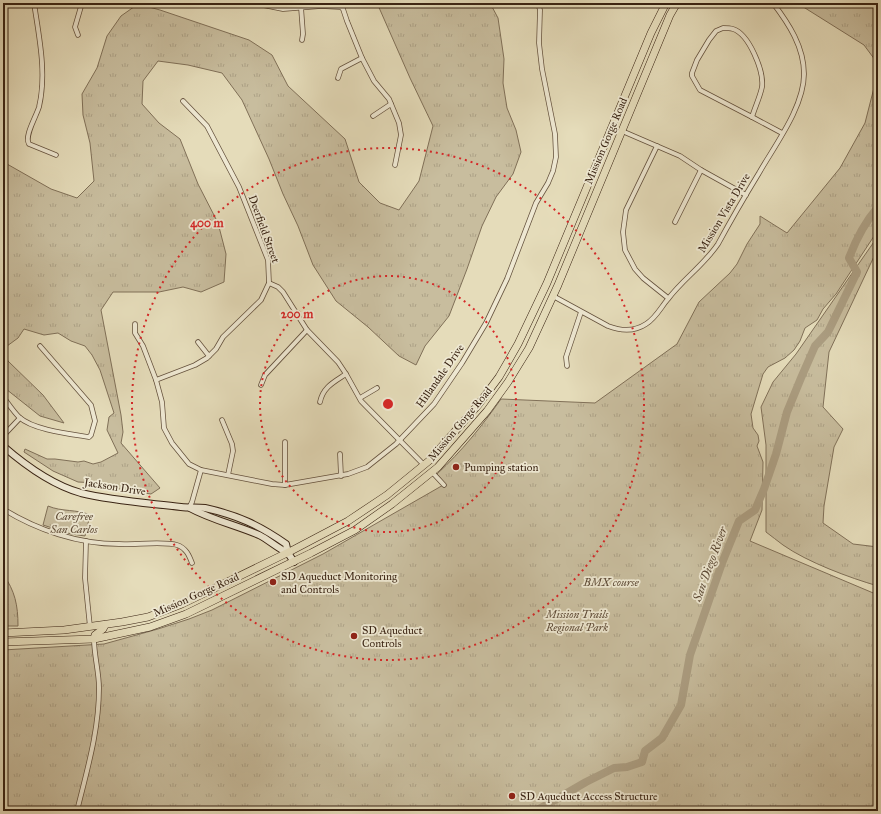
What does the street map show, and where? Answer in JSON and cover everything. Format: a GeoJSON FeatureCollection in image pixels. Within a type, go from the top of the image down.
{"type":"FeatureCollection","features":[{"type":"Feature","properties":{"kind":"main road","name":"Mission Gorge Road"},"geometry":{"type":"LineString","coordinates":[[3,633],[64,630],[105,625],[148,616],[182,604],[288,553],[348,521],[387,494],[424,465],[452,436],[478,405],[499,377],[518,344],[547,283],[651,33],[666,3]]}},
{"type":"Feature","properties":{"kind":"main road","name":"Mission Gorge Road"},"geometry":{"type":"LineString","coordinates":[[3,642],[94,639],[150,627],[186,614],[294,562],[354,530],[392,504],[432,472],[459,445],[487,412],[508,382],[528,348],[553,296],[670,15],[677,3]]}},
{"type":"Feature","properties":{"kind":"main road","name":"Jackson Drive"},"geometry":{"type":"LineString","coordinates":[[3,446],[22,462],[52,481],[80,492],[110,498],[189,508],[202,515],[235,525],[261,536],[280,550],[288,553],[294,562]]}},
{"type":"Feature","properties":{"kind":"main road"},"geometry":{"type":"LineString","coordinates":[[94,639],[95,635],[103,629],[105,625]]}},
{"type":"Feature","properties":{"kind":"street"},"geometry":{"type":"LineString","coordinates":[[34,3],[42,64],[43,84],[39,107],[27,138],[29,144],[56,155]]}},
{"type":"Feature","properties":{"kind":"street"},"geometry":{"type":"LineString","coordinates":[[78,35],[74,27],[82,3]]}},
{"type":"Feature","properties":{"kind":"street"},"geometry":{"type":"LineString","coordinates":[[252,3],[283,9],[321,6],[340,7],[344,11],[362,58],[374,81],[392,104],[399,123],[401,135],[396,165]]}},
{"type":"Feature","properties":{"kind":"street"},"geometry":{"type":"LineString","coordinates":[[269,3],[271,7],[273,7]]}},
{"type":"Feature","properties":{"kind":"street","name":"Hillandale Drive"},"geometry":{"type":"LineString","coordinates":[[134,324],[134,333],[143,346],[156,380],[162,402],[164,428],[172,443],[188,464],[201,470],[272,484],[285,484],[341,476],[367,467],[400,440],[434,404],[462,363],[486,323],[507,279],[536,204],[553,172],[556,157],[555,134],[542,69],[539,43],[540,10],[538,3]]}},
{"type":"Feature","properties":{"kind":"street","name":"Mission Vista Drive"},"geometry":{"type":"LineString","coordinates":[[553,296],[617,330],[637,329],[647,324],[657,315],[668,298],[708,258],[718,244],[800,99],[804,74],[801,54],[787,21],[773,3]]}},
{"type":"Feature","properties":{"kind":"street"},"geometry":{"type":"LineString","coordinates":[[301,7],[302,40]]}},
{"type":"Feature","properties":{"kind":"street"},"geometry":{"type":"LineString","coordinates":[[752,117],[762,87],[761,73],[756,56],[741,34],[733,29],[723,28],[716,31],[709,40],[697,60],[692,76],[700,90],[782,133]]}},
{"type":"Feature","properties":{"kind":"street"},"geometry":{"type":"LineString","coordinates":[[338,78],[341,69],[362,58]]}},
{"type":"Feature","properties":{"kind":"street","name":"Deerfield Street"},"geometry":{"type":"LineString","coordinates":[[183,100],[207,126],[238,187],[268,260],[269,284]]}},
{"type":"Feature","properties":{"kind":"street"},"geometry":{"type":"LineString","coordinates":[[373,116],[392,104]]}},
{"type":"Feature","properties":{"kind":"street"},"geometry":{"type":"LineString","coordinates":[[622,132],[680,156],[701,170],[746,195]]}},
{"type":"Feature","properties":{"kind":"street"},"geometry":{"type":"LineString","coordinates":[[657,146],[626,210],[623,232],[626,250],[635,269],[643,278],[668,298]]}},
{"type":"Feature","properties":{"kind":"street"},"geometry":{"type":"LineString","coordinates":[[674,222],[701,170]]}},
{"type":"Feature","properties":{"kind":"street"},"geometry":{"type":"LineString","coordinates":[[156,380],[195,365],[209,356],[224,337],[261,300],[269,284],[278,287],[283,292],[307,330],[338,362],[361,402],[424,465]]}},
{"type":"Feature","properties":{"kind":"street"},"geometry":{"type":"LineString","coordinates":[[567,366],[566,357],[581,312]]}},
{"type":"Feature","properties":{"kind":"street"},"geometry":{"type":"LineString","coordinates":[[261,385],[265,374],[307,330]]}},
{"type":"Feature","properties":{"kind":"street"},"geometry":{"type":"LineString","coordinates":[[198,342],[209,356]]}},
{"type":"Feature","properties":{"kind":"street"},"geometry":{"type":"LineString","coordinates":[[3,397],[20,418],[49,430],[89,437],[92,435],[95,419],[91,405],[40,346]]}},
{"type":"Feature","properties":{"kind":"street"},"geometry":{"type":"LineString","coordinates":[[320,402],[324,390],[346,374]]}},
{"type":"Feature","properties":{"kind":"street"},"geometry":{"type":"LineString","coordinates":[[360,398],[377,388]]}},
{"type":"Feature","properties":{"kind":"street"},"geometry":{"type":"LineString","coordinates":[[3,436],[20,418]]}},
{"type":"Feature","properties":{"kind":"street"},"geometry":{"type":"LineString","coordinates":[[222,420],[232,444],[233,451],[228,475]]}},
{"type":"Feature","properties":{"kind":"street"},"geometry":{"type":"LineString","coordinates":[[285,442],[285,484]]}},
{"type":"Feature","properties":{"kind":"street"},"geometry":{"type":"LineString","coordinates":[[340,454],[341,476]]}},
{"type":"Feature","properties":{"kind":"street"},"geometry":{"type":"LineString","coordinates":[[189,508],[201,470]]}},
{"type":"Feature","properties":{"kind":"street"},"geometry":{"type":"LineString","coordinates":[[432,472],[444,485]]}},
{"type":"Feature","properties":{"kind":"street"},"geometry":{"type":"LineString","coordinates":[[3,509],[34,526],[68,538],[117,544],[175,544],[182,547],[187,552],[192,563]]}},
{"type":"Feature","properties":{"kind":"street"},"geometry":{"type":"LineString","coordinates":[[86,541],[85,578],[90,627]]}},
{"type":"Feature","properties":{"kind":"street"},"geometry":{"type":"LineString","coordinates":[[77,811],[98,720],[99,693],[94,639]]}},
{"type":"Feature","properties":{"kind":"green space"},"geometry":{"type":"Polygon","coordinates":[[[377,3],[490,3],[498,18],[504,59],[503,83],[507,108],[516,130],[521,152],[513,174],[496,197],[482,226],[449,316],[425,346],[416,365],[399,356],[368,327],[336,301],[313,265],[298,226],[242,100],[222,73],[188,65],[158,61],[143,81],[142,104],[159,123],[180,139],[198,184],[218,223],[226,254],[224,282],[201,292],[183,287],[159,292],[113,292],[101,310],[121,415],[123,432],[121,443],[160,488],[151,494],[113,488],[98,483],[78,482],[53,471],[24,452],[25,449],[47,459],[78,462],[84,461],[93,464],[101,462],[118,453],[107,430],[109,417],[114,413],[100,370],[85,346],[71,341],[58,333],[44,335],[24,329],[18,338],[3,349],[3,166],[7,164],[51,189],[77,198],[94,181],[90,143],[83,115],[82,94],[97,68],[107,36],[121,16],[138,4],[249,40],[272,55],[288,86],[345,139],[359,182],[380,203],[399,210],[419,181],[433,126],[377,3]]]}},
{"type":"Feature","properties":{"kind":"green space"},"geometry":{"type":"Polygon","coordinates":[[[797,3],[878,3],[878,64],[864,45],[797,3]]]}},
{"type":"Feature","properties":{"kind":"green space","name":"Mission Trails Regional Park"},"geometry":{"type":"Polygon","coordinates":[[[878,72],[878,230],[836,294],[823,309],[817,320],[805,328],[800,341],[794,350],[785,358],[768,367],[763,374],[751,414],[753,428],[758,435],[759,441],[757,446],[763,462],[762,510],[750,541],[878,595],[878,811],[3,811],[3,650],[104,644],[158,629],[212,610],[323,554],[445,484],[437,474],[471,438],[501,399],[595,403],[677,344],[699,302],[730,273],[737,264],[747,244],[760,224],[760,216],[787,233],[840,168],[865,123],[878,72]]]}},
{"type":"Feature","properties":{"kind":"green space"},"geometry":{"type":"Polygon","coordinates":[[[878,236],[878,248],[829,352],[823,407],[843,429],[834,447],[824,506],[823,523],[853,544],[878,547],[878,586],[855,579],[816,563],[793,551],[766,532],[766,445],[761,407],[773,382],[796,354],[878,236]]]}},
{"type":"Feature","properties":{"kind":"green space"},"geometry":{"type":"Polygon","coordinates":[[[3,350],[8,361],[43,395],[64,423],[40,416],[6,389],[3,384],[3,350]]]}},
{"type":"Feature","properties":{"kind":"green space","name":"Carefree San Carlos"},"geometry":{"type":"Polygon","coordinates":[[[48,506],[90,515],[85,536],[71,534],[43,525],[48,506]]]}},
{"type":"Feature","properties":{"kind":"green space"},"geometry":{"type":"Polygon","coordinates":[[[3,574],[15,598],[18,626],[3,626],[3,615],[5,610],[3,574]]]}},
{"type":"Feature","properties":{"kind":"waterway","name":"San Diego River"},"geometry":{"type":"LineString","coordinates":[[534,811],[614,768],[627,767],[642,762],[645,751],[662,738],[681,705],[690,655],[722,563],[739,521],[755,510],[776,454],[787,412],[801,378],[815,346],[828,332],[857,272],[849,258],[858,237],[878,207]]}},
{"type":"Feature","properties":{"kind":"place","name":"Pumping station"},"geometry":{"type":"Point","coordinates":[456,467]}},
{"type":"Feature","properties":{"kind":"place","name":"SD Aqueduct Monitoring and Controls"},"geometry":{"type":"Point","coordinates":[273,582]}},
{"type":"Feature","properties":{"kind":"place","name":"SD Aqueduct Controls"},"geometry":{"type":"Point","coordinates":[354,636]}},
{"type":"Feature","properties":{"kind":"place","name":"SD Aqueduct Access Structure"},"geometry":{"type":"Point","coordinates":[512,796]}},
{"type":"Feature","properties":{"kind":"park label","name":"BMX course"},"geometry":{"type":"Point","coordinates":[611,582]}}]}
